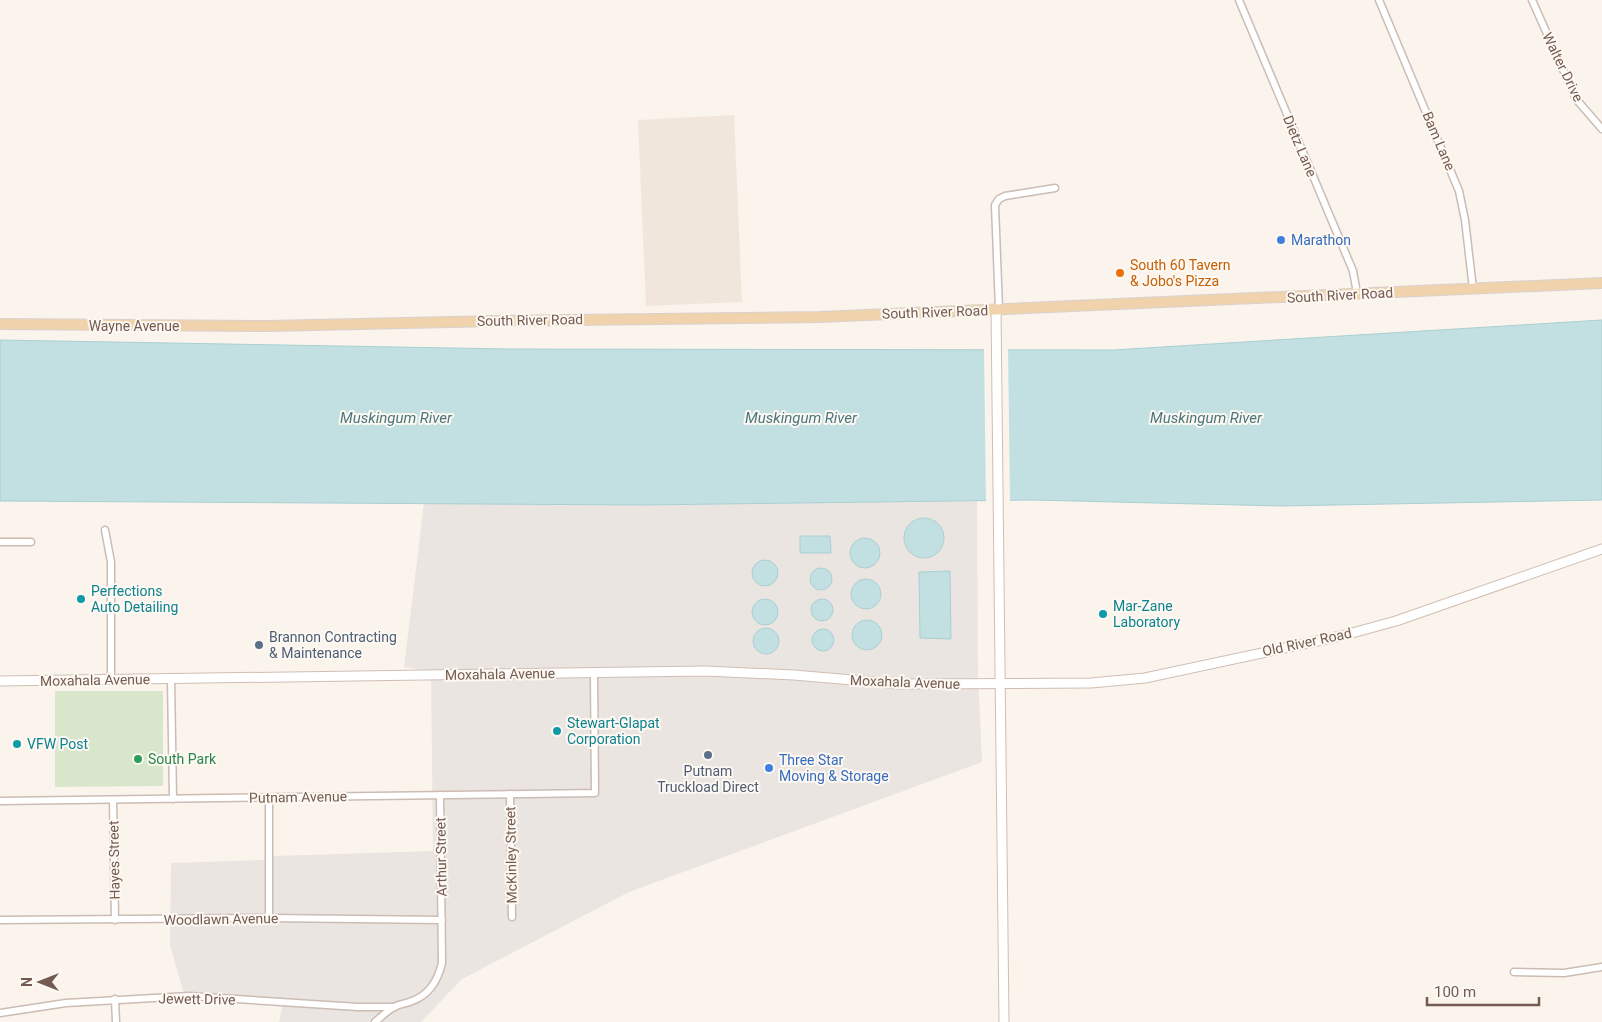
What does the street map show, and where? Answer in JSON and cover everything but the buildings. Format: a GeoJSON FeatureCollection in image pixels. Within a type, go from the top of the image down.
{"type":"FeatureCollection","features":[{"type":"Feature","properties":{"kind":"main road","name":"South River Road"},"geometry":{"type":"LineString","coordinates":[[268,326],[820,317],[1602,283]]}},
{"type":"Feature","properties":{"kind":"main road"},"geometry":{"type":"LineString","coordinates":[[997,309],[1004,1022]]}},
{"type":"Feature","properties":{"kind":"main road","name":"Wayne Avenue"},"geometry":{"type":"LineString","coordinates":[[0,324],[268,326]]}},
{"type":"Feature","properties":{"kind":"main road","name":"Old River Road"},"geometry":{"type":"LineString","coordinates":[[1000,683],[1091,683],[1146,678],[1341,636],[1410,617],[1602,549]]}},
{"type":"Feature","properties":{"kind":"main road","name":"Moxahala Avenue"},"geometry":{"type":"LineString","coordinates":[[0,681],[706,671],[794,675],[899,684],[1000,683]]}},
{"type":"Feature","properties":{"kind":"street","name":"Dietz Lane"},"geometry":{"type":"LineString","coordinates":[[1239,0],[1353,271],[1357,294]]}},
{"type":"Feature","properties":{"kind":"street","name":"Bam Lane"},"geometry":{"type":"LineString","coordinates":[[1379,0],[1459,191],[1465,220],[1473,289]]}},
{"type":"Feature","properties":{"kind":"street","name":"Walter Drive"},"geometry":{"type":"LineString","coordinates":[[1532,0],[1576,99],[1602,129]]}},
{"type":"Feature","properties":{"kind":"street"},"geometry":{"type":"LineString","coordinates":[[997,309],[995,205],[999,199],[1005,196],[1055,188]]}},
{"type":"Feature","properties":{"kind":"street"},"geometry":{"type":"LineString","coordinates":[[105,530],[111,562],[111,679]]}},
{"type":"Feature","properties":{"kind":"street"},"geometry":{"type":"LineString","coordinates":[[0,542],[31,542]]}},
{"type":"Feature","properties":{"kind":"street","name":"Putnam Avenue"},"geometry":{"type":"LineString","coordinates":[[0,801],[595,793],[594,673]]}},
{"type":"Feature","properties":{"kind":"street"},"geometry":{"type":"LineString","coordinates":[[171,679],[173,799]]}},
{"type":"Feature","properties":{"kind":"street","name":"McKinley Street"},"geometry":{"type":"LineString","coordinates":[[510,794],[512,916]]}},
{"type":"Feature","properties":{"kind":"street","name":"Arthur Street"},"geometry":{"type":"LineString","coordinates":[[395,1006],[414,1001],[424,995],[432,987],[440,974],[442,963],[442,920],[440,795]]}},
{"type":"Feature","properties":{"kind":"street"},"geometry":{"type":"LineString","coordinates":[[268,918],[269,798]]}},
{"type":"Feature","properties":{"kind":"street","name":"Hayes Street"},"geometry":{"type":"LineString","coordinates":[[113,800],[115,920]]}},
{"type":"Feature","properties":{"kind":"street","name":"Woodlawn Avenue"},"geometry":{"type":"LineString","coordinates":[[0,920],[268,918],[442,920]]}},
{"type":"Feature","properties":{"kind":"street"},"geometry":{"type":"LineString","coordinates":[[1514,972],[1564,974],[1602,967]]}},
{"type":"Feature","properties":{"kind":"street","name":"Jewett Drive"},"geometry":{"type":"LineString","coordinates":[[0,1013],[66,1003],[189,996],[358,1007],[395,1006]]}},
{"type":"Feature","properties":{"kind":"street"},"geometry":{"type":"LineString","coordinates":[[115,999],[116,1022]]}},
{"type":"Feature","properties":{"kind":"street"},"geometry":{"type":"LineString","coordinates":[[375,1022],[395,1006]]}},
{"type":"Feature","properties":{"kind":"shaded area"},"geometry":{"type":"Polygon","coordinates":[[[734,115],[742,302],[646,306],[638,120],[734,115]]]}},
{"type":"Feature","properties":{"kind":"shaded area"},"geometry":{"type":"Polygon","coordinates":[[[977,500],[978,675],[982,762],[629,892],[462,979],[421,1022],[279,1022],[284,999],[184,994],[170,945],[171,863],[265,860],[274,856],[433,851],[431,671],[404,667],[424,503],[642,505],[977,500]]]}},
{"type":"Feature","properties":{"kind":"green space"},"geometry":{"type":"Polygon","coordinates":[[[55,691],[163,691],[163,786],[55,787],[55,691]]]}},
{"type":"Feature","properties":{"kind":"water","name":"Muskingum River"},"geometry":{"type":"Polygon","coordinates":[[[1602,320],[1602,500],[1281,506],[1031,500],[642,505],[0,501],[0,340],[508,349],[1113,350],[1602,320]]]}},
{"type":"Feature","properties":{"kind":"water"},"geometry":{"type":"Polygon","coordinates":[[[928,518],[935,521],[941,527],[944,538],[943,546],[935,555],[928,558],[920,558],[913,555],[905,546],[904,534],[907,527],[916,519],[928,518]]]}},
{"type":"Feature","properties":{"kind":"water"},"geometry":{"type":"Polygon","coordinates":[[[800,536],[830,536],[831,553],[800,553],[800,536]]]}},
{"type":"Feature","properties":{"kind":"water"},"geometry":{"type":"Polygon","coordinates":[[[865,538],[876,542],[880,553],[876,564],[865,568],[854,564],[850,553],[854,542],[865,538]]]}},
{"type":"Feature","properties":{"kind":"water"},"geometry":{"type":"Polygon","coordinates":[[[765,560],[774,564],[778,573],[774,582],[765,586],[756,582],[752,573],[756,564],[765,560]]]}},
{"type":"Feature","properties":{"kind":"water"},"geometry":{"type":"Polygon","coordinates":[[[817,568],[825,568],[832,575],[832,583],[825,590],[817,590],[810,583],[810,575],[817,568]]]}},
{"type":"Feature","properties":{"kind":"water"},"geometry":{"type":"Polygon","coordinates":[[[950,571],[951,639],[920,638],[919,572],[950,571]]]}},
{"type":"Feature","properties":{"kind":"water"},"geometry":{"type":"Polygon","coordinates":[[[866,579],[877,583],[881,594],[877,605],[866,609],[855,605],[851,594],[855,583],[866,579]]]}},
{"type":"Feature","properties":{"kind":"water"},"geometry":{"type":"Polygon","coordinates":[[[765,599],[774,603],[778,612],[774,621],[765,625],[756,621],[752,612],[756,603],[765,599]]]}},
{"type":"Feature","properties":{"kind":"water"},"geometry":{"type":"Polygon","coordinates":[[[818,599],[826,599],[833,606],[833,614],[826,621],[818,621],[811,614],[811,606],[818,599]]]}},
{"type":"Feature","properties":{"kind":"water"},"geometry":{"type":"Polygon","coordinates":[[[867,620],[878,624],[882,635],[878,646],[867,650],[856,646],[852,635],[856,624],[867,620]]]}},
{"type":"Feature","properties":{"kind":"water"},"geometry":{"type":"Polygon","coordinates":[[[766,628],[775,632],[779,641],[775,650],[766,654],[757,650],[753,641],[757,632],[766,628]]]}},
{"type":"Feature","properties":{"kind":"water"},"geometry":{"type":"Polygon","coordinates":[[[819,629],[827,629],[834,636],[834,644],[827,651],[819,651],[812,644],[812,636],[819,629]]]}},
{"type":"Feature","properties":{"kind":"pier"},"geometry":{"type":"Polygon","coordinates":[[[984,348],[1008,348],[1010,503],[986,503],[984,348]]]}},
{"type":"Feature","properties":{"kind":"place","name":"Marathon"},"geometry":{"type":"Point","coordinates":[1281,240]}},
{"type":"Feature","properties":{"kind":"place","name":"South 60 Tavern & Jobo's Pizza"},"geometry":{"type":"Point","coordinates":[1120,273]}},
{"type":"Feature","properties":{"kind":"place","name":"Perfections Auto Detailing"},"geometry":{"type":"Point","coordinates":[81,599]}},
{"type":"Feature","properties":{"kind":"place","name":"Mar-Zane Laboratory"},"geometry":{"type":"Point","coordinates":[1103,614]}},
{"type":"Feature","properties":{"kind":"place","name":"Brannon Contracting & Maintenance"},"geometry":{"type":"Point","coordinates":[259,645]}},
{"type":"Feature","properties":{"kind":"place","name":"Stewart-Glapat Corporation"},"geometry":{"type":"Point","coordinates":[557,731]}},
{"type":"Feature","properties":{"kind":"place","name":"VFW Post"},"geometry":{"type":"Point","coordinates":[17,744]}},
{"type":"Feature","properties":{"kind":"place","name":"Putnam Truckload Direct"},"geometry":{"type":"Point","coordinates":[708,755]}},
{"type":"Feature","properties":{"kind":"place","name":"South Park"},"geometry":{"type":"Point","coordinates":[138,759]}},
{"type":"Feature","properties":{"kind":"place","name":"Three Star Moving & Storage"},"geometry":{"type":"Point","coordinates":[769,768]}}]}
